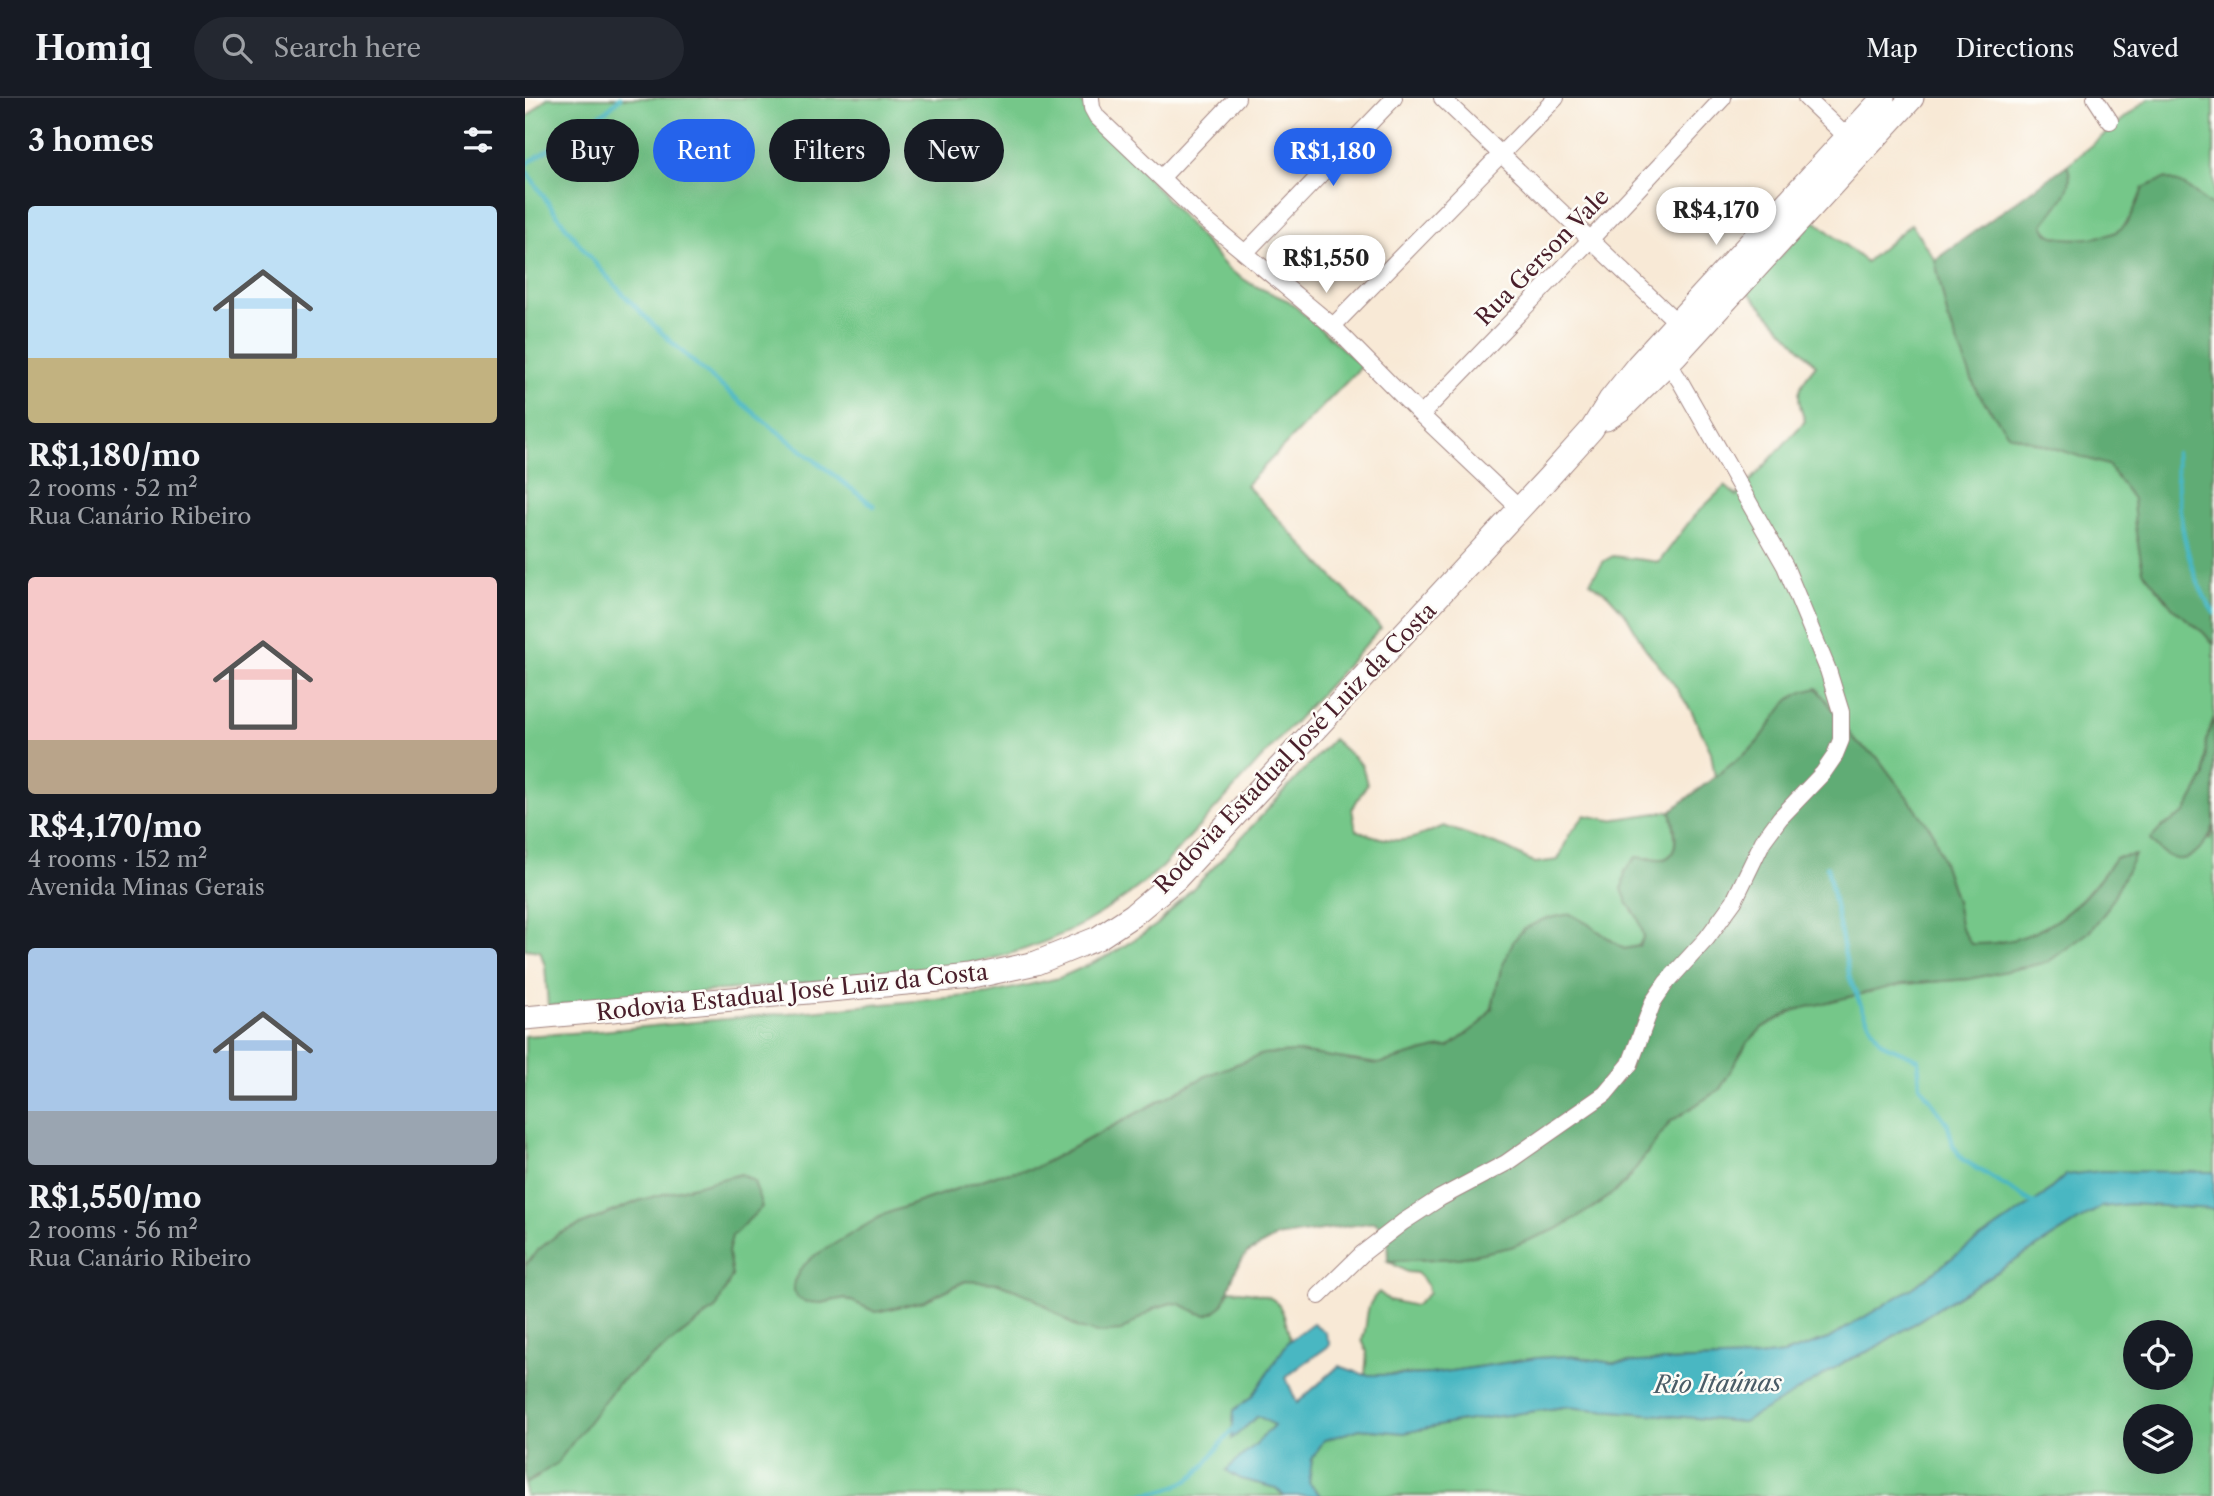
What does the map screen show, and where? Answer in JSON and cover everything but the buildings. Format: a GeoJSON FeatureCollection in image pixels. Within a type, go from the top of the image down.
{"type":"FeatureCollection","features":[{"type":"Feature","properties":{"kind":"main road"},"geometry":{"type":"LineString","coordinates":[[1855,144],[1883,98]]}},
{"type":"Feature","properties":{"kind":"main road"},"geometry":{"type":"LineString","coordinates":[[1592,429],[1609,400],[1638,365],[1685,330],[1855,144],[1912,98]]}},
{"type":"Feature","properties":{"kind":"main road"},"geometry":{"type":"LineString","coordinates":[[1592,429],[1621,410],[1668,363],[1685,330]]}},
{"type":"Feature","properties":{"kind":"main road","name":"Rodovia Estadual José Luiz da Costa"},"geometry":{"type":"LineString","coordinates":[[525,1018],[972,977],[1036,963],[1098,938],[1133,915],[1176,879],[1592,429]]}},
{"type":"Feature","properties":{"kind":"street"},"geometry":{"type":"LineString","coordinates":[[1091,98],[1097,117],[1203,218],[1333,326],[1520,509]]}},
{"type":"Feature","properties":{"kind":"street"},"geometry":{"type":"LineString","coordinates":[[1161,178],[1237,98]]}},
{"type":"Feature","properties":{"kind":"street"},"geometry":{"type":"LineString","coordinates":[[1246,252],[1394,98]]}},
{"type":"Feature","properties":{"kind":"street"},"geometry":{"type":"LineString","coordinates":[[1442,98],[1685,330]]}},
{"type":"Feature","properties":{"kind":"street"},"geometry":{"type":"LineString","coordinates":[[1333,326],[1556,98]]}},
{"type":"Feature","properties":{"kind":"street","name":"Rua Gerson Vale"},"geometry":{"type":"LineString","coordinates":[[1421,415],[1723,98]]}},
{"type":"Feature","properties":{"kind":"street"},"geometry":{"type":"LineString","coordinates":[[1806,98],[1855,144]]}},
{"type":"Feature","properties":{"kind":"street"},"geometry":{"type":"LineString","coordinates":[[2095,98],[2110,121]]}},
{"type":"Feature","properties":{"kind":"street"},"geometry":{"type":"LineString","coordinates":[[1319,1296],[1363,1254],[1403,1222],[1440,1198],[1506,1163],[1605,1094],[1630,1064],[1653,1002],[1734,901],[1763,841],[1780,818],[1823,773],[1841,740],[1841,712],[1828,670],[1784,566],[1681,381],[1668,363]]}},
{"type":"Feature","properties":{"kind":"green space"},"geometry":{"type":"Polygon","coordinates":[[[547,98],[1078,98],[1228,269],[1253,285],[1289,301],[1362,366],[1246,485],[1381,628],[1162,867],[1119,901],[1076,927],[1033,946],[988,960],[942,969],[548,1006],[545,966],[540,951],[525,949],[525,119],[547,98]]]}},
{"type":"Feature","properties":{"kind":"green space"},"geometry":{"type":"Polygon","coordinates":[[[2149,98],[2214,98],[2214,208],[2185,186],[2143,188],[2127,222],[2113,233],[2074,239],[2049,233],[2042,226],[2067,190],[2067,165],[2149,98]]]}},
{"type":"Feature","properties":{"kind":"green space"},"geometry":{"type":"Polygon","coordinates":[[[2067,165],[2070,182],[2064,198],[2043,225],[2049,234],[2055,236],[2074,239],[2095,237],[2119,230],[2131,217],[2143,188],[2166,178],[2185,186],[2214,208],[2214,645],[2204,633],[2173,608],[2143,571],[2133,499],[2108,465],[2008,434],[1977,392],[1948,319],[1935,260],[2067,165]]]}},
{"type":"Feature","properties":{"kind":"green space"},"geometry":{"type":"Polygon","coordinates":[[[1814,220],[1866,262],[1911,224],[1935,260],[1948,319],[2008,434],[2108,465],[2133,499],[2135,527],[2173,608],[2204,633],[2214,645],[2214,717],[2206,741],[2205,776],[2185,813],[2162,827],[2210,839],[2214,825],[2214,1172],[2066,1175],[2044,1195],[1914,1287],[1828,1339],[1784,1354],[1749,1358],[1612,1363],[1570,1356],[1537,1358],[1431,1374],[1365,1375],[1367,1352],[1362,1340],[1368,1309],[1374,1298],[1379,1292],[1389,1300],[1415,1306],[1429,1293],[1417,1273],[1407,1272],[1388,1261],[1459,1258],[1557,1229],[1598,1204],[1624,1184],[1670,1122],[1720,1089],[1747,1043],[1763,1027],[1795,1010],[1843,997],[1903,984],[1970,979],[2089,932],[2106,911],[2134,856],[2115,858],[2087,894],[2071,909],[2036,932],[1994,943],[1970,944],[1960,925],[1956,901],[1933,832],[1877,757],[1857,743],[1843,725],[1780,712],[1768,731],[1752,748],[1715,778],[1711,752],[1692,712],[1645,648],[1627,616],[1608,595],[1590,582],[1604,561],[1613,556],[1659,562],[1693,517],[1725,486],[1737,496],[1805,421],[1800,404],[1800,391],[1816,365],[1747,291],[1814,220]]]}},
{"type":"Feature","properties":{"kind":"green space"},"geometry":{"type":"Polygon","coordinates":[[[1817,688],[1857,743],[1877,757],[1933,832],[1956,901],[1960,925],[1971,944],[2016,939],[2055,922],[2087,894],[2115,858],[2135,855],[2106,911],[2089,932],[2048,962],[1970,979],[1903,984],[1795,1010],[1763,1027],[1747,1043],[1720,1089],[1670,1122],[1624,1184],[1599,1204],[1557,1229],[1511,1247],[1459,1258],[1388,1261],[1387,1234],[1375,1222],[1276,1237],[1247,1253],[1236,1269],[1223,1304],[1216,1311],[1207,1315],[1171,1303],[1155,1308],[1121,1331],[1097,1333],[1078,1328],[1032,1297],[999,1283],[965,1281],[924,1301],[876,1312],[845,1298],[821,1303],[806,1302],[798,1298],[794,1291],[794,1281],[801,1268],[814,1256],[885,1214],[999,1174],[1035,1168],[1206,1076],[1263,1054],[1298,1052],[1378,1064],[1449,1047],[1481,1023],[1492,1008],[1501,969],[1514,940],[1524,929],[1544,919],[1570,914],[1624,949],[1639,946],[1644,936],[1638,918],[1622,889],[1625,871],[1636,857],[1659,860],[1667,858],[1675,847],[1676,840],[1671,811],[1752,748],[1791,699],[1801,692],[1817,688]]]}},
{"type":"Feature","properties":{"kind":"green space"},"geometry":{"type":"Polygon","coordinates":[[[2214,717],[2214,825],[2204,844],[2193,855],[2173,858],[2150,840],[2162,827],[2185,813],[2205,776],[2206,741],[2214,717]]]}},
{"type":"Feature","properties":{"kind":"green space"},"geometry":{"type":"Polygon","coordinates":[[[1333,739],[1362,765],[1367,784],[1352,809],[1356,830],[1381,838],[1410,839],[1444,826],[1506,848],[1535,863],[1558,860],[1569,835],[1585,815],[1610,820],[1671,811],[1675,837],[1672,853],[1660,859],[1649,857],[1627,902],[1638,918],[1644,936],[1639,946],[1624,949],[1570,914],[1501,969],[1492,1008],[1481,1023],[1449,1047],[1378,1064],[1298,1052],[1263,1054],[1206,1076],[1035,1168],[999,1174],[885,1214],[821,1303],[845,1298],[876,1312],[924,1301],[966,1281],[999,1283],[1032,1297],[1078,1328],[1121,1331],[1155,1308],[1171,1303],[1180,1303],[1198,1313],[1216,1311],[1230,1290],[1266,1296],[1279,1305],[1290,1340],[1252,1397],[1234,1410],[1232,1438],[1258,1416],[1274,1425],[1257,1443],[1241,1479],[1276,1488],[1284,1496],[525,1496],[525,1484],[537,1478],[584,1427],[617,1384],[716,1308],[732,1276],[728,1252],[741,1174],[641,1200],[558,1234],[537,1251],[525,1266],[525,1036],[988,994],[1059,978],[1110,955],[1158,924],[1333,739]]]}},
{"type":"Feature","properties":{"kind":"green space"},"geometry":{"type":"Polygon","coordinates":[[[741,1174],[754,1181],[762,1207],[732,1236],[728,1252],[732,1276],[716,1308],[617,1384],[557,1463],[525,1484],[525,1266],[537,1251],[558,1234],[641,1200],[741,1174]]]}},
{"type":"Feature","properties":{"kind":"green space"},"geometry":{"type":"Polygon","coordinates":[[[2129,1204],[2214,1209],[2214,1496],[1321,1496],[1309,1483],[1312,1459],[1324,1440],[1360,1429],[1404,1433],[1457,1422],[1565,1407],[1743,1422],[1846,1361],[1871,1350],[2101,1207],[2129,1204]]]}},
{"type":"Feature","properties":{"kind":"water","name":"Rio Itaúnas"},"geometry":{"type":"Polygon","coordinates":[[[2101,1171],[2214,1172],[2214,1209],[2129,1204],[2101,1207],[1871,1350],[1846,1361],[1743,1422],[1565,1407],[1457,1422],[1404,1433],[1360,1429],[1324,1440],[1312,1459],[1309,1483],[1321,1496],[1284,1496],[1276,1488],[1241,1479],[1226,1470],[1274,1425],[1258,1416],[1232,1439],[1234,1410],[1252,1397],[1288,1342],[1313,1323],[1325,1332],[1330,1345],[1286,1378],[1297,1403],[1339,1366],[1365,1375],[1406,1375],[1570,1356],[1612,1363],[1749,1358],[1784,1354],[1828,1339],[1914,1287],[2044,1195],[2066,1175],[2101,1171]]]}},
{"type":"Feature","properties":{"kind":"waterway"},"geometry":{"type":"LineString","coordinates":[[525,165],[606,111],[620,98]]}},
{"type":"Feature","properties":{"kind":"waterway"},"geometry":{"type":"LineString","coordinates":[[525,169],[586,253],[656,328],[747,407],[874,506]]}},
{"type":"Feature","properties":{"kind":"waterway"},"geometry":{"type":"LineString","coordinates":[[2176,453],[2184,536],[2196,576],[2214,613]]}},
{"type":"Feature","properties":{"kind":"waterway"},"geometry":{"type":"LineString","coordinates":[[1827,866],[1850,979],[1865,1015],[1880,1041],[1918,1059],[1920,1085],[1948,1125],[1953,1145],[1962,1159],[2038,1206]]}},
{"type":"Feature","properties":{"kind":"waterway"},"geometry":{"type":"LineString","coordinates":[[1126,1496],[1158,1492],[1187,1481],[1203,1467],[1235,1428]]}}]}
